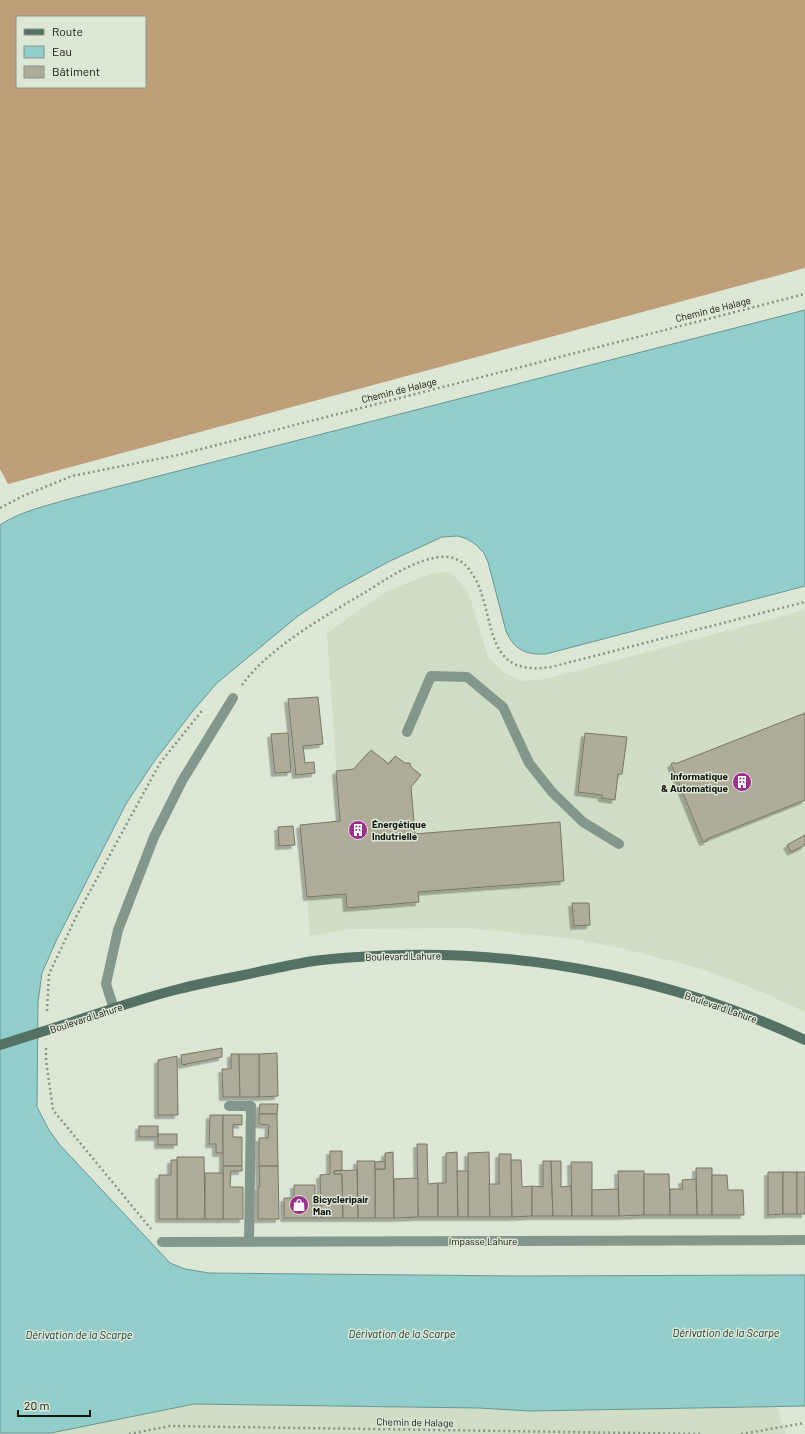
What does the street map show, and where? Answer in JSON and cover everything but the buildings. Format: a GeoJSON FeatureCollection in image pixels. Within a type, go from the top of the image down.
{"type":"FeatureCollection","features":[{"type":"Feature","properties":{"kind":"main road","name":"Boulevard Lahure"},"geometry":{"type":"LineString","coordinates":[[0,1045],[179,989],[307,962],[334,958],[463,955],[543,963],[600,973],[639,982],[686,995],[737,1012],[805,1040]]}},
{"type":"Feature","properties":{"kind":"street"},"geometry":{"type":"LineString","coordinates":[[407,732],[431,676],[467,677],[502,707],[530,762],[552,792],[583,822],[619,844]]}},
{"type":"Feature","properties":{"kind":"street"},"geometry":{"type":"LineString","coordinates":[[114,1009],[106,984],[118,930],[154,837],[182,781],[233,698]]}},
{"type":"Feature","properties":{"kind":"street"},"geometry":{"type":"LineString","coordinates":[[229,1106],[251,1106],[249,1241]]}},
{"type":"Feature","properties":{"kind":"street","name":"Impasse Lahure"},"geometry":{"type":"LineString","coordinates":[[162,1242],[805,1240]]}},
{"type":"Feature","properties":{"kind":"path","name":"Chemin de Halage"},"geometry":{"type":"LineString","coordinates":[[0,508],[23,496],[72,476],[178,455],[805,294]]}},
{"type":"Feature","properties":{"kind":"path"},"geometry":{"type":"LineString","coordinates":[[233,698],[250,674],[294,637],[392,576],[417,563],[434,558],[447,557],[457,559],[466,565],[480,589],[495,644],[508,660],[516,665],[528,668],[540,669],[551,667],[805,602]]}},
{"type":"Feature","properties":{"kind":"path"},"geometry":{"type":"LineString","coordinates":[[742,1434],[805,1423]]}},
{"type":"Feature","properties":{"kind":"path","name":"Chemin de Halage"},"geometry":{"type":"LineString","coordinates":[[129,1434],[170,1426],[701,1434]]}},
{"type":"Feature","properties":{"kind":"shaded area"},"geometry":{"type":"Polygon","coordinates":[[[0,0],[805,0],[805,268],[8,484],[0,469],[0,0]]]}},
{"type":"Feature","properties":{"kind":"shaded area"},"geometry":{"type":"Polygon","coordinates":[[[450,572],[469,594],[488,657],[504,673],[523,681],[546,679],[805,610],[805,1012],[762,992],[702,969],[625,949],[575,939],[469,928],[349,929],[310,936],[303,844],[340,821],[327,633],[387,591],[433,573],[450,572]]]}},
{"type":"Feature","properties":{"kind":"shaded area"},"geometry":{"type":"Polygon","coordinates":[[[0,1269],[741,1295],[786,1434],[0,1434],[0,1269]]]}},
{"type":"Feature","properties":{"kind":"water","name":"Dérivation de la Scarpe"},"geometry":{"type":"Polygon","coordinates":[[[805,310],[805,586],[546,654],[532,654],[517,647],[506,631],[488,562],[484,553],[475,544],[458,536],[442,537],[388,562],[337,590],[298,616],[217,683],[192,712],[153,763],[126,804],[57,939],[42,973],[38,1002],[37,1107],[49,1130],[59,1144],[170,1263],[185,1269],[209,1273],[519,1276],[805,1275],[805,1406],[531,1411],[478,1408],[194,1404],[51,1433],[0,1433],[0,525],[25,512],[69,499],[805,310]]]}},
{"type":"Feature","properties":{"kind":"place","name":"Informatique & Automatique"},"geometry":{"type":"Point","coordinates":[742,782]}},
{"type":"Feature","properties":{"kind":"place","name":"Énergétique Indutrielle"},"geometry":{"type":"Point","coordinates":[358,830]}},
{"type":"Feature","properties":{"kind":"place","name":"Bicycleripair Man"},"geometry":{"type":"Point","coordinates":[299,1205]}}]}
